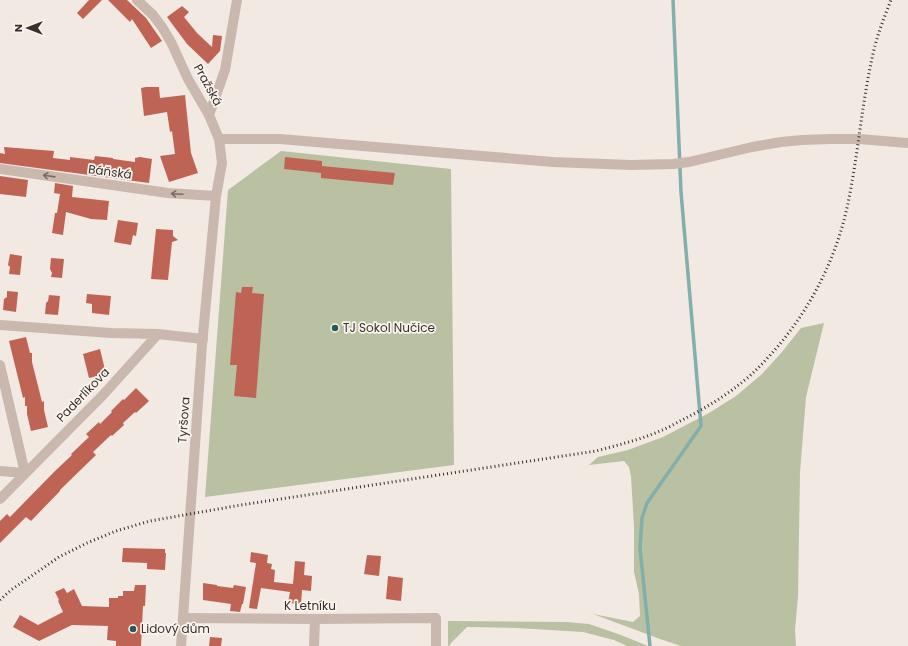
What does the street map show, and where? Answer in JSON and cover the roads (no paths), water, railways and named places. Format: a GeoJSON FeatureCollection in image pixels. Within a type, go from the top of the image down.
{"type":"FeatureCollection","features":[{"type":"Feature","properties":{"kind":"street","name":"Pražská"},"geometry":{"type":"LineString","coordinates":[[137,0],[152,15],[171,42],[188,79],[209,115],[220,139],[222,163],[216,196]]}},
{"type":"Feature","properties":{"kind":"street"},"geometry":{"type":"LineString","coordinates":[[209,115],[225,70],[237,0]]}},
{"type":"Feature","properties":{"kind":"street"},"geometry":{"type":"LineString","coordinates":[[220,139],[280,139],[553,162],[631,165],[689,162],[752,147],[781,142],[859,139],[908,143]]}},
{"type":"Feature","properties":{"kind":"street","name":"Báňská"},"geometry":{"type":"LineString","coordinates":[[0,169],[168,193],[216,196]]}},
{"type":"Feature","properties":{"kind":"street","name":"Tyršova"},"geometry":{"type":"LineString","coordinates":[[181,646],[203,339],[216,196]]}},
{"type":"Feature","properties":{"kind":"street"},"geometry":{"type":"LineString","coordinates":[[0,325],[111,333],[158,334],[203,339]]}},
{"type":"Feature","properties":{"kind":"street","name":"Paderlíkova"},"geometry":{"type":"LineString","coordinates":[[0,498],[103,395],[158,334]]}},
{"type":"Feature","properties":{"kind":"street"},"geometry":{"type":"LineString","coordinates":[[0,365],[25,472],[0,471]]}},
{"type":"Feature","properties":{"kind":"street","name":"K Letníku"},"geometry":{"type":"LineString","coordinates":[[183,618],[436,618],[436,646]]}},
{"type":"Feature","properties":{"kind":"street"},"geometry":{"type":"LineString","coordinates":[[314,646],[315,619]]}},
{"type":"Feature","properties":{"kind":"waterway"},"geometry":{"type":"LineString","coordinates":[[650,646],[640,548],[642,518],[647,503],[701,426],[681,192],[673,0]]}},
{"type":"Feature","properties":{"kind":"railway"},"geometry":{"type":"LineString","coordinates":[[0,600],[11,590],[59,557],[116,531],[150,521],[241,505],[596,451],[636,440],[663,430],[694,414],[723,396],[742,383],[758,368],[788,334],[813,296],[832,255],[846,212],[854,173],[865,93],[873,54],[891,0]]}},
{"type":"Feature","properties":{"kind":"place","name":"TJ Sokol Nučice"},"geometry":{"type":"Point","coordinates":[335,328]}},
{"type":"Feature","properties":{"kind":"place","name":"Lidový dům"},"geometry":{"type":"Point","coordinates":[133,629]}}]}
